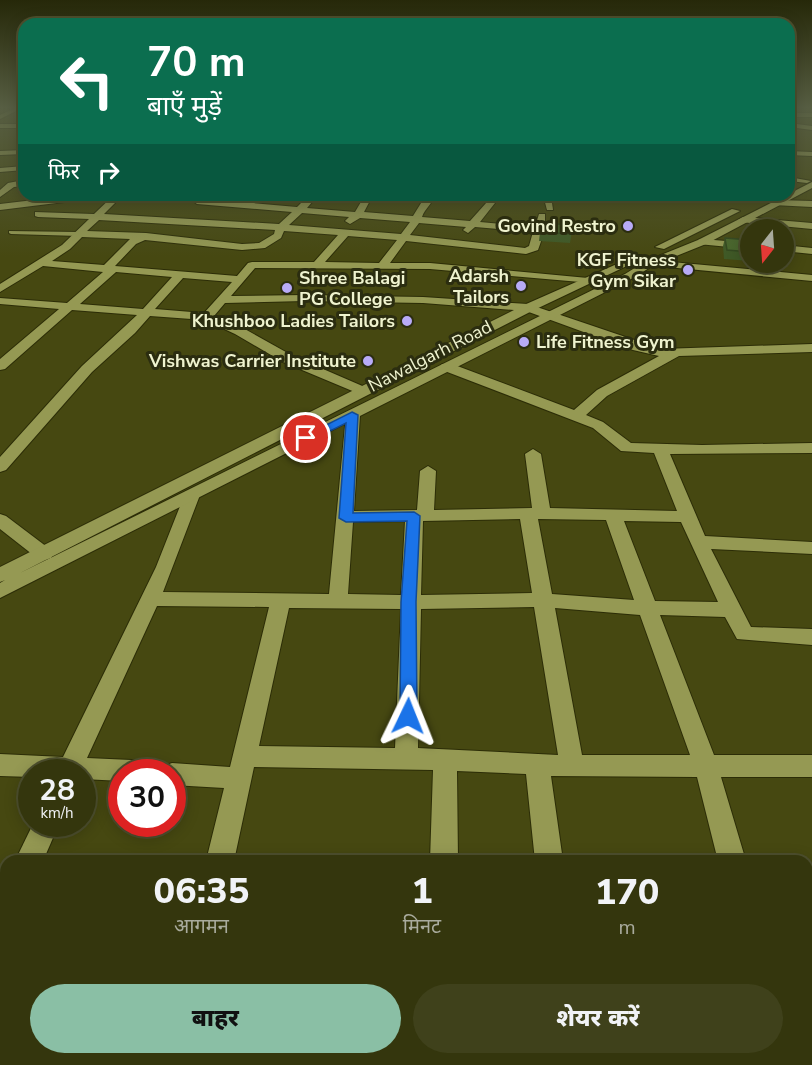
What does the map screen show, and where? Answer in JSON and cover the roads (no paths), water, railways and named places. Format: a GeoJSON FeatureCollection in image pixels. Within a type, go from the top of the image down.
{"type":"FeatureCollection","features":[{"type":"Feature","properties":{"kind":"street"},"geometry":{"type":"LineString","coordinates":[[0,170],[18,168]]}},
{"type":"Feature","properties":{"kind":"street"},"geometry":{"type":"LineString","coordinates":[[795,180],[810,182]]}},
{"type":"Feature","properties":{"kind":"street"},"geometry":{"type":"LineString","coordinates":[[795,186],[810,182]]}},
{"type":"Feature","properties":{"kind":"street","name":"Nawalgarh Road"},"geometry":{"type":"LineString","coordinates":[[795,188],[810,182]]}},
{"type":"Feature","properties":{"kind":"street"},"geometry":{"type":"LineString","coordinates":[[0,194],[11,185],[18,184]]}},
{"type":"Feature","properties":{"kind":"street"},"geometry":{"type":"LineString","coordinates":[[0,207],[55,201]]}},
{"type":"Feature","properties":{"kind":"street"},"geometry":{"type":"LineString","coordinates":[[29,223],[55,201]]}},
{"type":"Feature","properties":{"kind":"street"},"geometry":{"type":"LineString","coordinates":[[0,289],[66,247],[112,201]]}},
{"type":"Feature","properties":{"kind":"street"},"geometry":{"type":"LineString","coordinates":[[205,243],[224,223],[253,201]]}},
{"type":"Feature","properties":{"kind":"street"},"geometry":{"type":"LineString","coordinates":[[79,234],[145,237],[242,248],[261,246],[278,236],[280,229],[308,201]]}},
{"type":"Feature","properties":{"kind":"street"},"geometry":{"type":"LineString","coordinates":[[316,265],[358,214],[366,201]]}},
{"type":"Feature","properties":{"kind":"street"},"geometry":{"type":"LineString","coordinates":[[383,266],[417,219],[417,214],[423,204],[429,201]]}},
{"type":"Feature","properties":{"kind":"street"},"geometry":{"type":"LineString","coordinates":[[457,255],[473,223],[492,201]]}},
{"type":"Feature","properties":{"kind":"street"},"geometry":{"type":"LineString","coordinates":[[548,201],[550,208]]}},
{"type":"Feature","properties":{"kind":"street"},"geometry":{"type":"LineString","coordinates":[[0,575],[528,308],[763,201]]}},
{"type":"Feature","properties":{"kind":"street","name":"Nawalgarh Road"},"geometry":{"type":"LineString","coordinates":[[744,219],[766,201]]}},
{"type":"Feature","properties":{"kind":"street"},"geometry":{"type":"LineString","coordinates":[[791,201],[812,204]]}},
{"type":"Feature","properties":{"kind":"street"},"geometry":{"type":"LineString","coordinates":[[0,366],[109,269],[132,242],[145,237],[192,204],[358,214],[540,230]]}},
{"type":"Feature","properties":{"kind":"street"},"geometry":{"type":"LineString","coordinates":[[38,214],[224,223],[402,238],[512,272],[588,281]]}},
{"type":"Feature","properties":{"kind":"street"},"geometry":{"type":"LineString","coordinates":[[728,215],[740,219]]}},
{"type":"Feature","properties":{"kind":"street"},"geometry":{"type":"LineString","coordinates":[[207,317],[252,265],[383,266],[457,255],[526,250],[534,248],[542,216]]}},
{"type":"Feature","properties":{"kind":"street","name":"Nawalgarh Road"},"geometry":{"type":"LineString","coordinates":[[0,591],[650,263],[702,242],[740,222]]}},
{"type":"Feature","properties":{"kind":"street"},"geometry":{"type":"LineString","coordinates":[[794,224],[812,226]]}},
{"type":"Feature","properties":{"kind":"street"},"geometry":{"type":"LineString","coordinates":[[702,242],[740,245]]}},
{"type":"Feature","properties":{"kind":"street"},"geometry":{"type":"LineString","coordinates":[[794,249],[812,251]]}},
{"type":"Feature","properties":{"kind":"street"},"geometry":{"type":"LineString","coordinates":[[512,272],[526,250]]}},
{"type":"Feature","properties":{"kind":"street"},"geometry":{"type":"LineString","coordinates":[[40,263],[239,279]]}},
{"type":"Feature","properties":{"kind":"street"},"geometry":{"type":"LineString","coordinates":[[650,263],[812,278]]}},
{"type":"Feature","properties":{"kind":"street"},"geometry":{"type":"LineString","coordinates":[[636,272],[779,283]]}},
{"type":"Feature","properties":{"kind":"street"},"geometry":{"type":"LineString","coordinates":[[0,467],[87,369],[131,330],[181,273]]}},
{"type":"Feature","properties":{"kind":"street"},"geometry":{"type":"LineString","coordinates":[[0,274],[21,275]]}},
{"type":"Feature","properties":{"kind":"street"},"geometry":{"type":"LineString","coordinates":[[222,300],[305,298],[423,300],[528,308],[653,352],[812,348]]}},
{"type":"Feature","properties":{"kind":"street"},"geometry":{"type":"LineString","coordinates":[[0,301],[207,317],[239,331],[288,359],[362,390]]}},
{"type":"Feature","properties":{"kind":"street"},"geometry":{"type":"LineString","coordinates":[[576,416],[602,393],[675,353]]}},
{"type":"Feature","properties":{"kind":"street"},"geometry":{"type":"LineString","coordinates":[[447,367],[598,425],[627,448],[812,448]]}},
{"type":"Feature","properties":{"kind":"street"},"geometry":{"type":"LineString","coordinates":[[338,601],[352,415]]}},
{"type":"Feature","properties":{"kind":"street"},"geometry":{"type":"LineString","coordinates":[[660,449],[698,542],[744,634],[812,637]]}},
{"type":"Feature","properties":{"kind":"street"},"geometry":{"type":"LineString","coordinates":[[533,454],[535,514],[544,600],[572,766]]}},
{"type":"Feature","properties":{"kind":"street"},"geometry":{"type":"LineString","coordinates":[[406,758],[410,695],[409,602],[419,516],[428,471]]}},
{"type":"Feature","properties":{"kind":"street"},"geometry":{"type":"LineString","coordinates":[[75,759],[150,599],[192,495]]}},
{"type":"Feature","properties":{"kind":"street"},"geometry":{"type":"LineString","coordinates":[[346,518],[535,514],[687,517]]}},
{"type":"Feature","properties":{"kind":"street"},"geometry":{"type":"LineString","coordinates":[[613,515],[706,766],[730,855]]}},
{"type":"Feature","properties":{"kind":"street"},"geometry":{"type":"LineString","coordinates":[[0,520],[44,554]]}},
{"type":"Feature","properties":{"kind":"street"},"geometry":{"type":"LineString","coordinates":[[698,542],[812,548]]}},
{"type":"Feature","properties":{"kind":"street"},"geometry":{"type":"LineString","coordinates":[[150,599],[409,602],[544,600],[648,608],[732,610]]}},
{"type":"Feature","properties":{"kind":"street"},"geometry":{"type":"LineString","coordinates":[[221,855],[281,599]]}},
{"type":"Feature","properties":{"kind":"street"},"geometry":{"type":"LineString","coordinates":[[186,773],[240,767],[406,758],[572,766],[812,766]]}},
{"type":"Feature","properties":{"kind":"street"},"geometry":{"type":"LineString","coordinates":[[444,855],[445,760]]}},
{"type":"Feature","properties":{"kind":"street"},"geometry":{"type":"LineString","coordinates":[[0,765],[18,766]]}},
{"type":"Feature","properties":{"kind":"street"},"geometry":{"type":"LineString","coordinates":[[537,765],[548,855]]}},
{"type":"Feature","properties":{"kind":"street"},"geometry":{"type":"LineString","coordinates":[[32,855],[40,837]]}},
{"type":"Feature","properties":{"kind":"lane"},"geometry":{"type":"LineString","coordinates":[[11,232],[79,234]]}},
{"type":"Feature","properties":{"kind":"place","name":"Govind Restro"},"geometry":{"type":"Point","coordinates":[628,226]}},
{"type":"Feature","properties":{"kind":"place","name":"KGF Fitness Gym Sikar"},"geometry":{"type":"Point","coordinates":[688,270]}},
{"type":"Feature","properties":{"kind":"place","name":"Adarsh Tailors"},"geometry":{"type":"Point","coordinates":[521,286]}},
{"type":"Feature","properties":{"kind":"place","name":"Shree Balagi PG College"},"geometry":{"type":"Point","coordinates":[287,288]}},
{"type":"Feature","properties":{"kind":"place","name":"Khushboo Ladies Tailors"},"geometry":{"type":"Point","coordinates":[407,321]}},
{"type":"Feature","properties":{"kind":"place","name":"Life Fitness Gym"},"geometry":{"type":"Point","coordinates":[524,342]}},
{"type":"Feature","properties":{"kind":"place","name":"Vishwas Carrier Institute"},"geometry":{"type":"Point","coordinates":[368,361]}}]}
